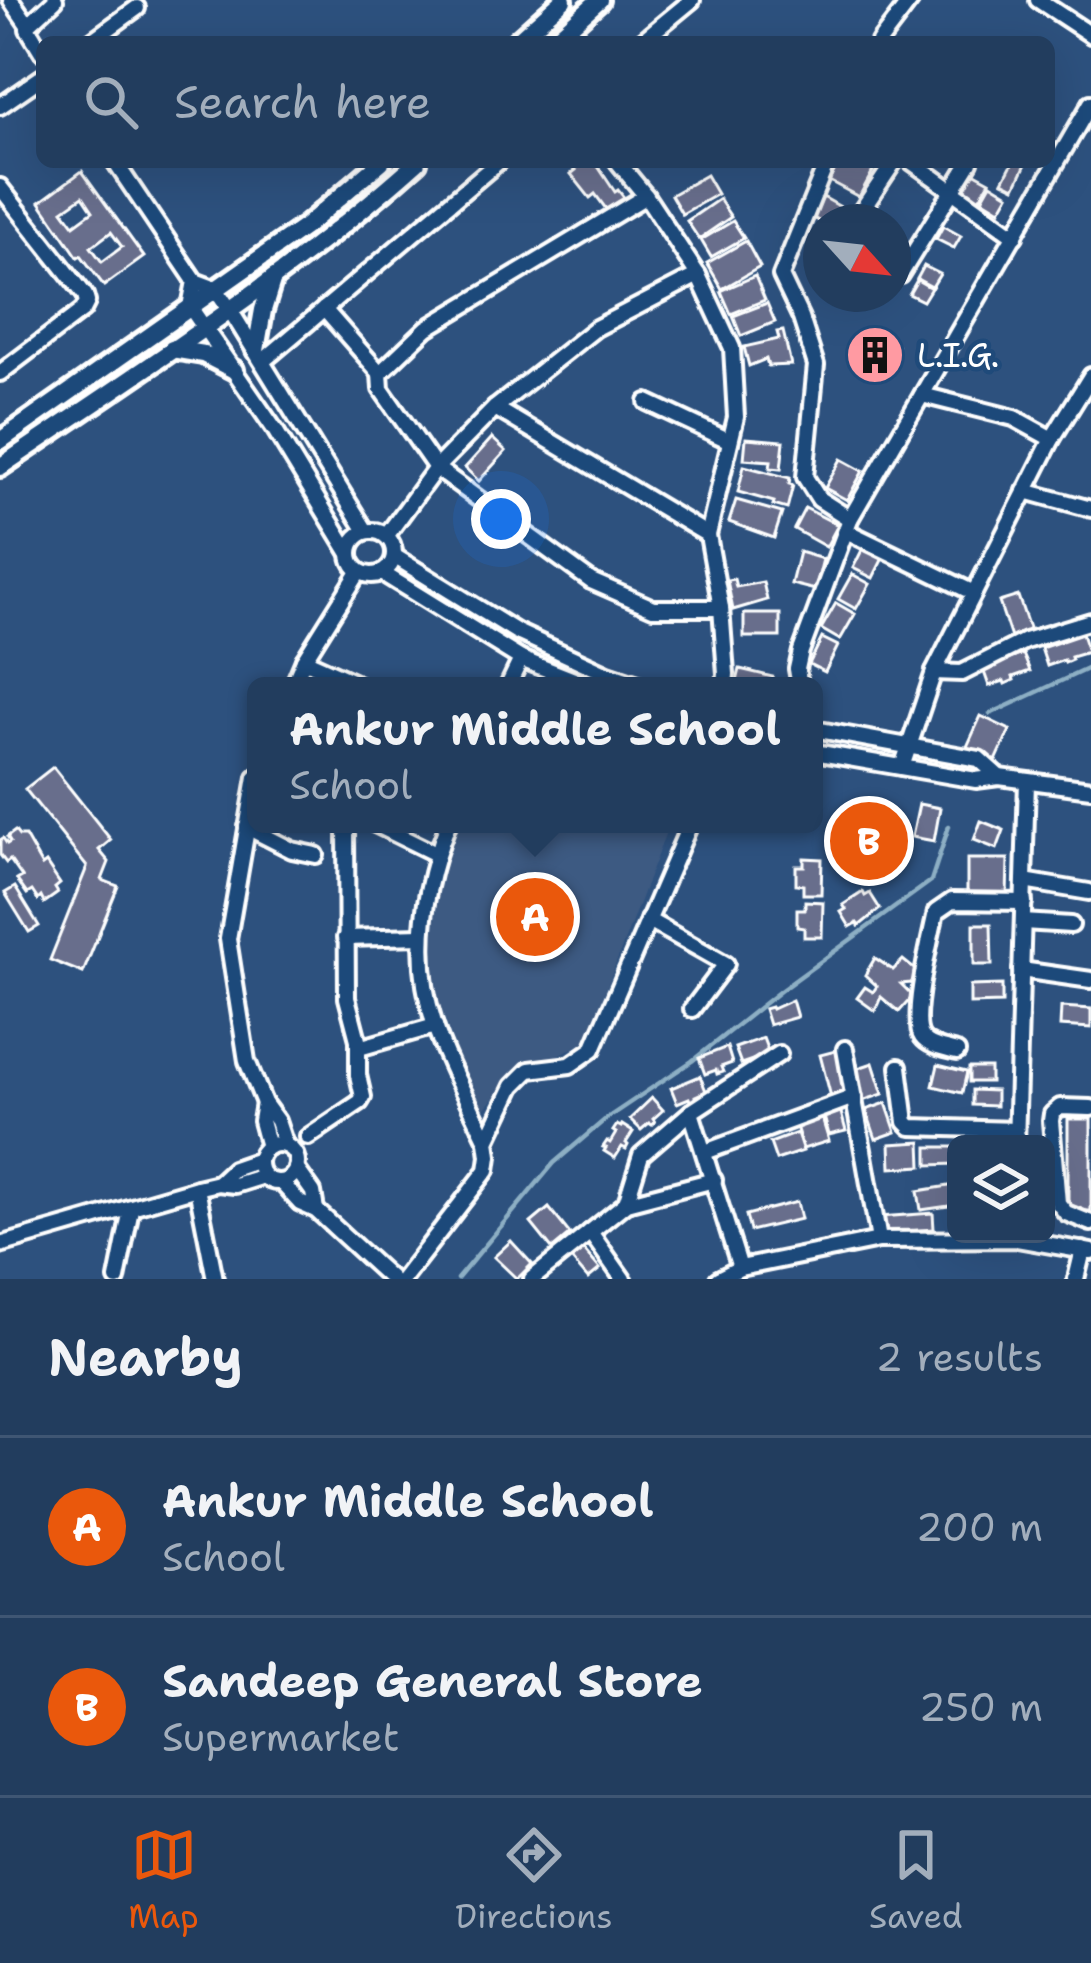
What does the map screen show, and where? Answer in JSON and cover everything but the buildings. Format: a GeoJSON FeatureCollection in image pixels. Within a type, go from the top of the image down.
{"type":"FeatureCollection","features":[{"type":"Feature","properties":{"kind":"main road"},"geometry":{"type":"LineString","coordinates":[[523,36],[563,0]]}},
{"type":"Feature","properties":{"kind":"main road"},"geometry":{"type":"LineString","coordinates":[[559,36],[599,0]]}},
{"type":"Feature","properties":{"kind":"main road"},"geometry":{"type":"LineString","coordinates":[[0,441],[306,226],[375,168]]}},
{"type":"Feature","properties":{"kind":"main road"},"geometry":{"type":"LineString","coordinates":[[0,467],[230,310],[360,214],[411,168]]}},
{"type":"Feature","properties":{"kind":"main road"},"geometry":{"type":"LineString","coordinates":[[306,226],[318,244]]}},
{"type":"Feature","properties":{"kind":"main road"},"geometry":{"type":"LineString","coordinates":[[259,356],[261,317],[274,278]]}},
{"type":"Feature","properties":{"kind":"main road"},"geometry":{"type":"LineString","coordinates":[[172,349],[203,354],[234,370]]}},
{"type":"Feature","properties":{"kind":"street"},"geometry":{"type":"LineString","coordinates":[[11,0],[36,42]]}},
{"type":"Feature","properties":{"kind":"street"},"geometry":{"type":"LineString","coordinates":[[28,25],[56,0]]}},
{"type":"Feature","properties":{"kind":"street"},"geometry":{"type":"LineString","coordinates":[[651,36],[692,0]]}},
{"type":"Feature","properties":{"kind":"street"},"geometry":{"type":"LineString","coordinates":[[884,36],[911,0]]}},
{"type":"Feature","properties":{"kind":"street"},"geometry":{"type":"LineString","coordinates":[[1038,0],[1091,35]]}},
{"type":"Feature","properties":{"kind":"street"},"geometry":{"type":"LineString","coordinates":[[98,36],[137,8]]}},
{"type":"Feature","properties":{"kind":"street"},"geometry":{"type":"LineString","coordinates":[[0,106],[36,81]]}},
{"type":"Feature","properties":{"kind":"street"},"geometry":{"type":"LineString","coordinates":[[1055,166],[1091,103]]}},
{"type":"Feature","properties":{"kind":"street"},"geometry":{"type":"LineString","coordinates":[[119,168],[195,280],[216,289],[366,531]]}},
{"type":"Feature","properties":{"kind":"street"},"geometry":{"type":"LineString","coordinates":[[259,356],[324,309],[491,168]]}},
{"type":"Feature","properties":{"kind":"street"},"geometry":{"type":"LineString","coordinates":[[623,168],[698,275],[731,348],[736,417],[708,535],[726,677]]}},
{"type":"Feature","properties":{"kind":"street"},"geometry":{"type":"LineString","coordinates":[[825,168],[781,276],[801,318],[817,373],[805,477],[819,499],[848,525],[974,593]]}},
{"type":"Feature","properties":{"kind":"street"},"geometry":{"type":"LineString","coordinates":[[866,204],[890,168]]}},
{"type":"Feature","properties":{"kind":"street"},"geometry":{"type":"LineString","coordinates":[[921,168],[1015,236]]}},
{"type":"Feature","properties":{"kind":"street"},"geometry":{"type":"LineString","coordinates":[[911,257],[966,168]]}},
{"type":"Feature","properties":{"kind":"street"},"geometry":{"type":"LineString","coordinates":[[798,677],[801,652],[848,525],[1054,168]]}},
{"type":"Feature","properties":{"kind":"street"},"geometry":{"type":"LineString","coordinates":[[0,187],[87,302],[83,310],[0,373]]}},
{"type":"Feature","properties":{"kind":"street"},"geometry":{"type":"LineString","coordinates":[[380,373],[427,328],[646,196]]}},
{"type":"Feature","properties":{"kind":"street"},"geometry":{"type":"LineString","coordinates":[[387,535],[436,467],[495,408],[596,328],[698,275]]}},
{"type":"Feature","properties":{"kind":"street"},"geometry":{"type":"LineString","coordinates":[[195,280],[190,307],[275,430],[350,552],[353,566],[374,576],[394,556],[387,535],[373,530],[354,539],[350,552]]}},
{"type":"Feature","properties":{"kind":"street"},"geometry":{"type":"LineString","coordinates":[[324,309],[380,373],[382,389],[436,467],[591,580],[653,608],[721,608]]}},
{"type":"Feature","properties":{"kind":"street"},"geometry":{"type":"LineString","coordinates":[[902,767],[934,672],[1024,491],[1091,376]]}},
{"type":"Feature","properties":{"kind":"street"},"geometry":{"type":"LineString","coordinates":[[922,395],[1015,418],[1052,439]]}},
{"type":"Feature","properties":{"kind":"street"},"geometry":{"type":"LineString","coordinates":[[647,402],[730,441]]}},
{"type":"Feature","properties":{"kind":"street"},"geometry":{"type":"LineString","coordinates":[[495,408],[708,535]]}},
{"type":"Feature","properties":{"kind":"street"},"geometry":{"type":"LineString","coordinates":[[1024,491],[1091,508]]}},
{"type":"Feature","properties":{"kind":"street"},"geometry":{"type":"LineString","coordinates":[[394,556],[517,632],[617,677]]}},
{"type":"Feature","properties":{"kind":"street"},"geometry":{"type":"LineString","coordinates":[[297,677],[359,572]]}},
{"type":"Feature","properties":{"kind":"street"},"geometry":{"type":"LineString","coordinates":[[382,573],[520,659],[566,677]]}},
{"type":"Feature","properties":{"kind":"street"},"geometry":{"type":"LineString","coordinates":[[934,672],[962,673],[1025,641],[1091,621]]}},
{"type":"Feature","properties":{"kind":"street"},"geometry":{"type":"LineString","coordinates":[[512,677],[520,659]]}},
{"type":"Feature","properties":{"kind":"street"},"geometry":{"type":"LineString","coordinates":[[304,660],[342,677]]}},
{"type":"Feature","properties":{"kind":"street"},"geometry":{"type":"LineString","coordinates":[[823,731],[979,759],[999,777]]}},
{"type":"Feature","properties":{"kind":"street"},"geometry":{"type":"LineString","coordinates":[[823,754],[976,780],[999,777],[1091,789]]}},
{"type":"Feature","properties":{"kind":"street"},"geometry":{"type":"LineString","coordinates":[[1016,1135],[1027,781]]}},
{"type":"Feature","properties":{"kind":"street"},"geometry":{"type":"LineString","coordinates":[[247,827],[228,939],[247,1060],[285,1145],[296,1155],[290,1178],[280,1181],[264,1176]]}},
{"type":"Feature","properties":{"kind":"street"},"geometry":{"type":"LineString","coordinates":[[259,833],[292,850],[316,855]]}},
{"type":"Feature","properties":{"kind":"street"},"geometry":{"type":"LineString","coordinates":[[308,1138],[363,1097],[359,1048],[349,1008],[346,833]]}},
{"type":"Feature","properties":{"kind":"street"},"geometry":{"type":"LineString","coordinates":[[393,833],[436,854]]}},
{"type":"Feature","properties":{"kind":"street"},"geometry":{"type":"LineString","coordinates":[[403,1279],[487,1170],[489,1156],[487,1141],[435,1026],[419,954],[431,864],[444,833]]}},
{"type":"Feature","properties":{"kind":"street"},"geometry":{"type":"LineString","coordinates":[[487,1141],[513,1086],[529,1070],[570,1065],[592,1049],[685,833]]}},
{"type":"Feature","properties":{"kind":"street"},"geometry":{"type":"LineString","coordinates":[[1024,881],[1089,892]]}},
{"type":"Feature","properties":{"kind":"street"},"geometry":{"type":"LineString","coordinates":[[957,1052],[927,1043],[918,1030],[920,992],[936,912],[952,901],[1024,902]]}},
{"type":"Feature","properties":{"kind":"street"},"geometry":{"type":"LineString","coordinates":[[648,920],[726,964],[692,1009]]}},
{"type":"Feature","properties":{"kind":"street"},"geometry":{"type":"LineString","coordinates":[[1023,922],[1071,926]]}},
{"type":"Feature","properties":{"kind":"street"},"geometry":{"type":"LineString","coordinates":[[345,938],[422,936]]}},
{"type":"Feature","properties":{"kind":"street"},"geometry":{"type":"LineString","coordinates":[[1021,970],[1091,980]]}},
{"type":"Feature","properties":{"kind":"street"},"geometry":{"type":"LineString","coordinates":[[359,1048],[435,1026]]}},
{"type":"Feature","properties":{"kind":"street"},"geometry":{"type":"LineString","coordinates":[[845,1049],[879,1240]]}},
{"type":"Feature","properties":{"kind":"street"},"geometry":{"type":"LineString","coordinates":[[626,1203],[641,1155],[691,1112],[779,1054]]}},
{"type":"Feature","properties":{"kind":"street"},"geometry":{"type":"LineString","coordinates":[[899,1067],[906,1122],[911,1127],[995,1135]]}},
{"type":"Feature","properties":{"kind":"street"},"geometry":{"type":"LineString","coordinates":[[705,1152],[854,1097]]}},
{"type":"Feature","properties":{"kind":"street"},"geometry":{"type":"LineString","coordinates":[[264,1176],[261,1121],[265,1103]]}},
{"type":"Feature","properties":{"kind":"street"},"geometry":{"type":"LineString","coordinates":[[1091,1108],[1060,1107],[1051,1121],[1058,1203],[1066,1213],[1091,1223]]}},
{"type":"Feature","properties":{"kind":"street"},"geometry":{"type":"LineString","coordinates":[[691,1112],[740,1268]]}},
{"type":"Feature","properties":{"kind":"street"},"geometry":{"type":"LineString","coordinates":[[218,1183],[276,1144],[285,1145]]}},
{"type":"Feature","properties":{"kind":"street"},"geometry":{"type":"LineString","coordinates":[[296,1168],[313,1192],[316,1210]]}},
{"type":"Feature","properties":{"kind":"street"},"geometry":{"type":"LineString","coordinates":[[0,1245],[197,1188],[235,1185],[264,1176]]}},
{"type":"Feature","properties":{"kind":"street"},"geometry":{"type":"LineString","coordinates":[[532,1279],[626,1203],[714,1180]]}},
{"type":"Feature","properties":{"kind":"street"},"geometry":{"type":"LineString","coordinates":[[280,1181],[391,1279]]}},
{"type":"Feature","properties":{"kind":"street"},"geometry":{"type":"LineString","coordinates":[[197,1188],[215,1279]]}},
{"type":"Feature","properties":{"kind":"street"},"geometry":{"type":"LineString","coordinates":[[117,1279],[131,1209]]}},
{"type":"Feature","properties":{"kind":"street"},"geometry":{"type":"LineString","coordinates":[[590,1232],[623,1279]]}},
{"type":"Feature","properties":{"kind":"street"},"geometry":{"type":"LineString","coordinates":[[718,1279],[740,1268],[879,1240],[947,1239]]}},
{"type":"Feature","properties":{"kind":"street"},"geometry":{"type":"LineString","coordinates":[[1047,1243],[1087,1251],[1076,1279]]}},
{"type":"Feature","properties":{"kind":"shaded area"},"geometry":{"type":"Polygon","coordinates":[[[453,833],[666,833],[586,1042],[529,1063],[484,1109],[467,1080],[429,975],[442,859],[453,833]]]}},
{"type":"Feature","properties":{"kind":"waterway"},"geometry":{"type":"LineString","coordinates":[[990,714],[1091,667]]}},
{"type":"Feature","properties":{"kind":"waterway"},"geometry":{"type":"LineString","coordinates":[[457,1279],[554,1163],[607,1118],[692,1061],[931,881],[949,826]]}},
{"type":"Feature","properties":{"kind":"place","name":"L.I.G."},"geometry":{"type":"Point","coordinates":[875,355]}},
{"type":"Feature","properties":{"kind":"place","name":"Sandeep General Store"},"geometry":{"type":"Point","coordinates":[869,841]}},
{"type":"Feature","properties":{"kind":"place","name":"Ankur Middle School"},"geometry":{"type":"Point","coordinates":[535,917]}}]}
